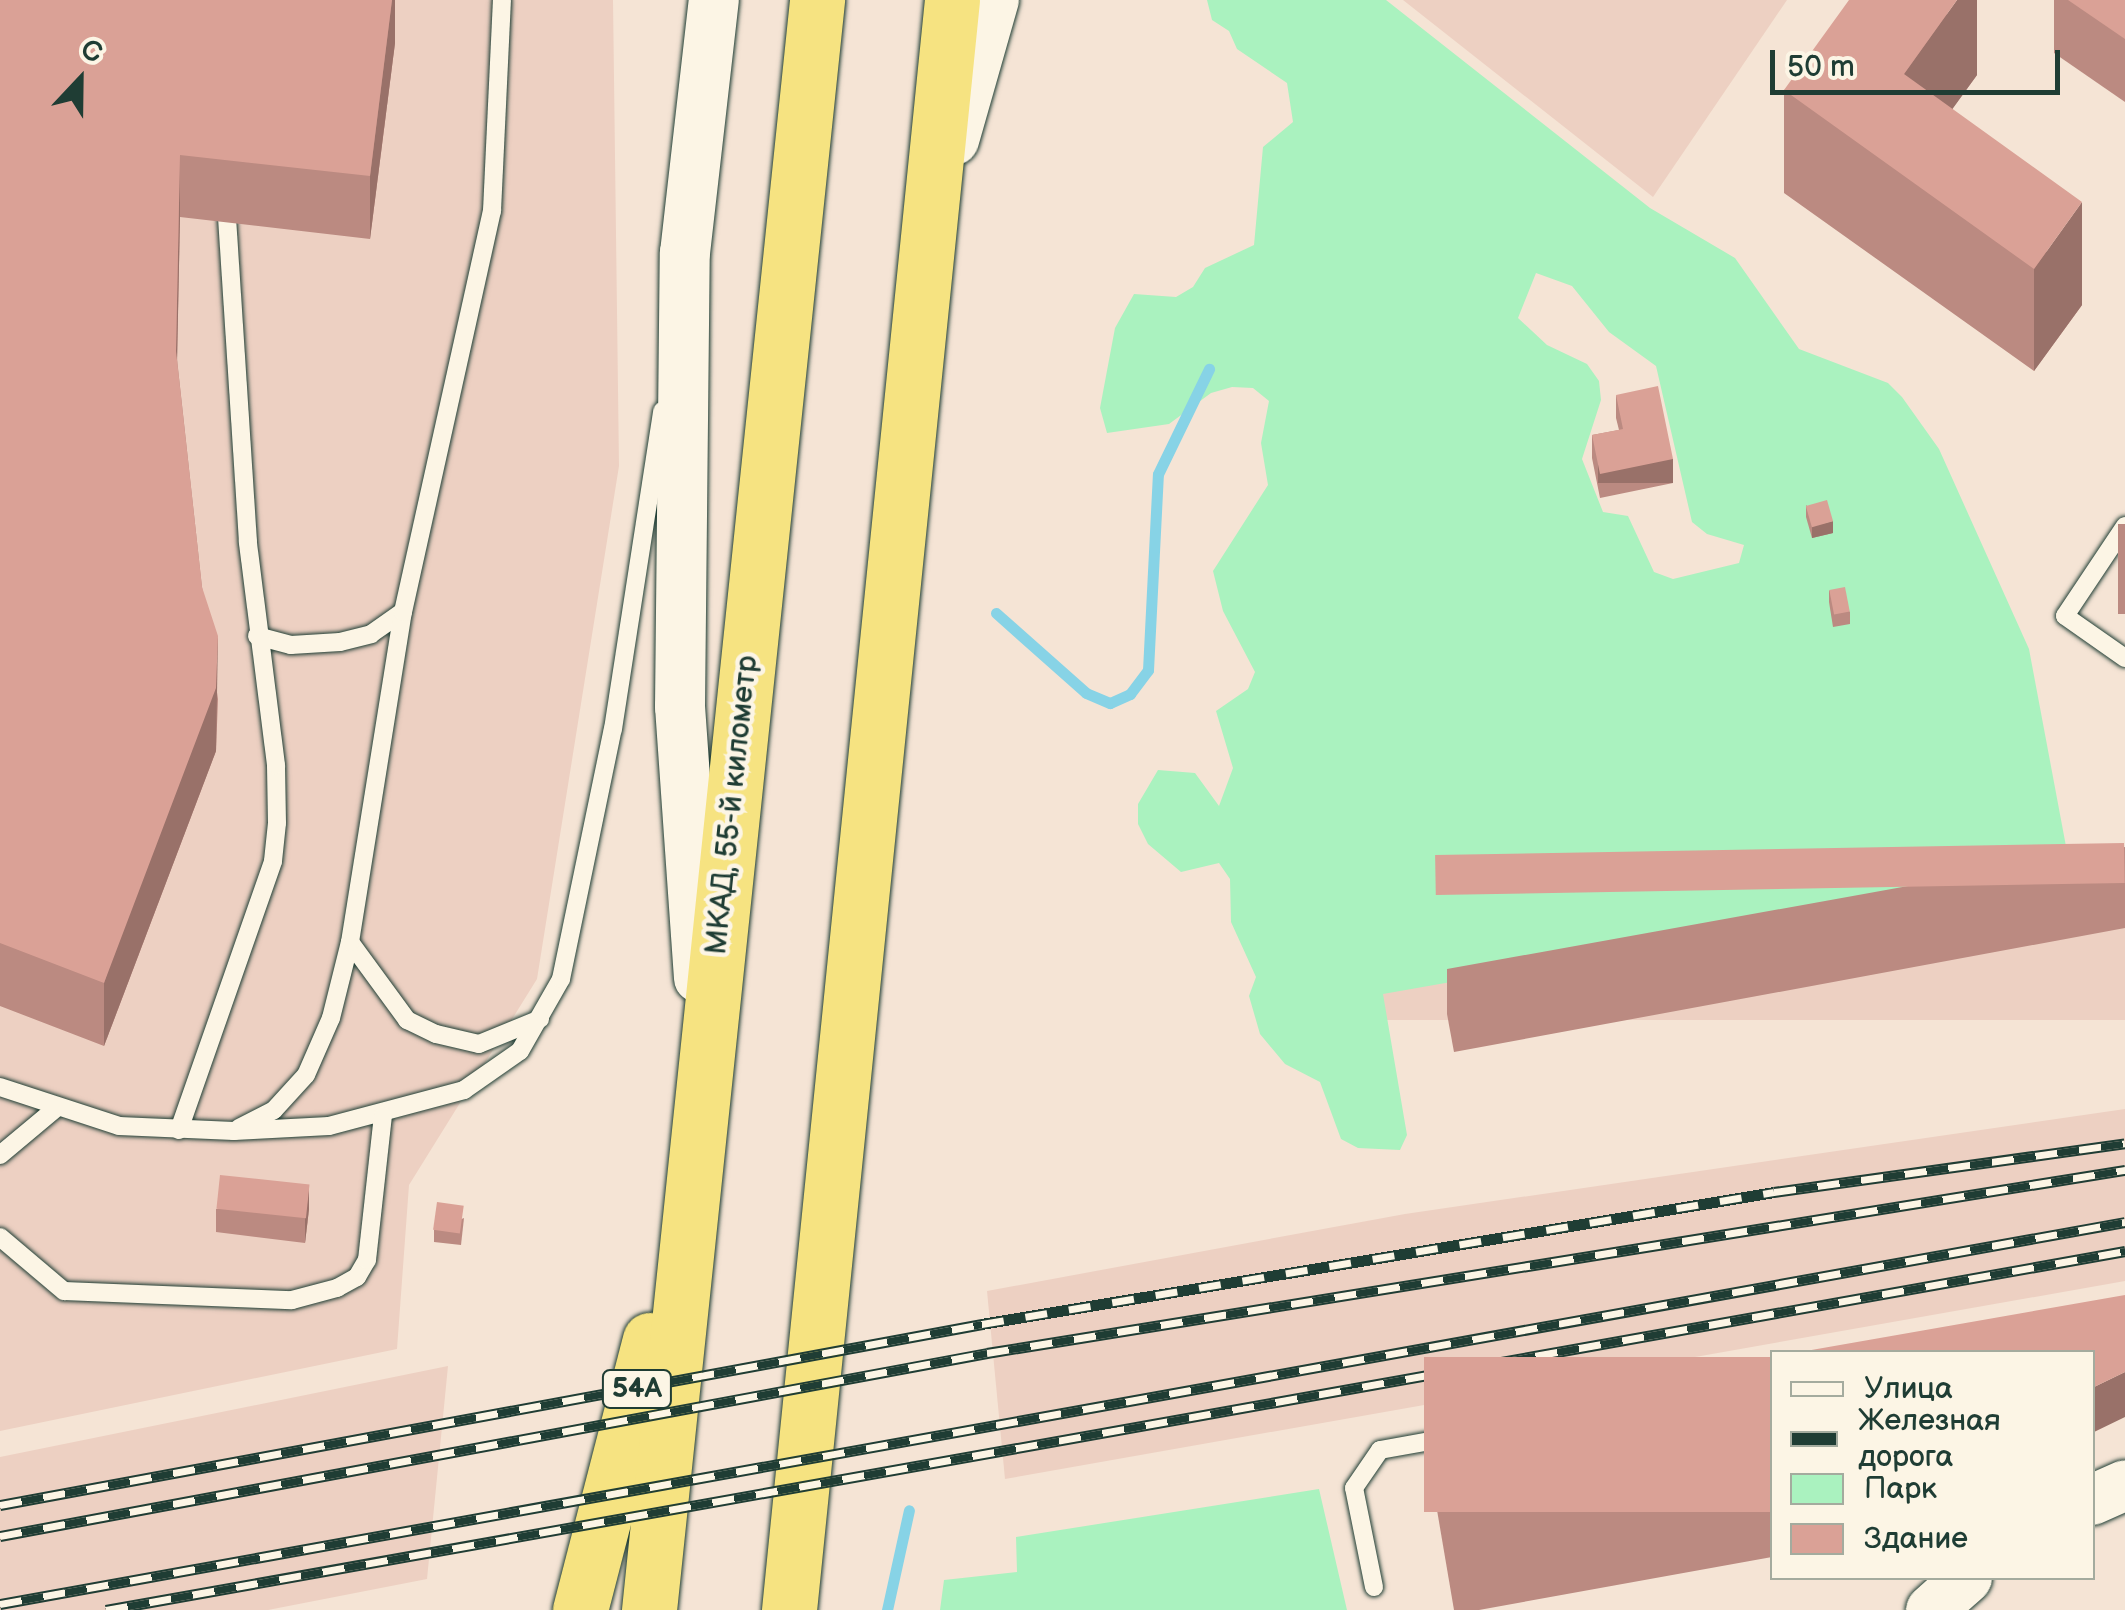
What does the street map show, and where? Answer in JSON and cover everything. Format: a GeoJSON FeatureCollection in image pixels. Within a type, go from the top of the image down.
{"type":"FeatureCollection","features":[{"type":"Feature","properties":{"kind":"highway","name":"МКАД, 55-й километр"},"geometry":{"type":"LineString","coordinates":[[650,1610],[817,0]]}},
{"type":"Feature","properties":{"kind":"highway"},"geometry":{"type":"LineString","coordinates":[[788,1610],[952,0]]}},
{"type":"Feature","properties":{"kind":"highway","name":"54А"},"geometry":{"type":"LineString","coordinates":[[580,1610],[694,1168]]}},
{"type":"Feature","properties":{"kind":"street"},"geometry":{"type":"LineString","coordinates":[[705,1063],[680,707],[685,253],[714,0]]}},
{"type":"Feature","properties":{"kind":"street"},"geometry":{"type":"LineString","coordinates":[[922,282],[994,0]]}},
{"type":"Feature","properties":{"kind":"street"},"geometry":{"type":"LineString","coordinates":[[2095,1499],[2125,1485]]}},
{"type":"Feature","properties":{"kind":"street"},"geometry":{"type":"LineString","coordinates":[[1931,1610],[1965,1580]]}},
{"type":"Feature","properties":{"kind":"lane"},"geometry":{"type":"LineString","coordinates":[[234,1131],[274,1110],[306,1075],[331,1018],[350,942],[404,612],[492,211],[502,0]]}},
{"type":"Feature","properties":{"kind":"lane"},"geometry":{"type":"LineString","coordinates":[[179,1130],[273,861],[276,765],[257,636],[228,182]]}},
{"type":"Feature","properties":{"kind":"lane"},"geometry":{"type":"LineString","coordinates":[[0,1088],[55,1109],[120,1126],[234,1131],[383,1116],[464,1090],[495,1073],[542,1018],[561,979],[613,730],[685,253]]}},
{"type":"Feature","properties":{"kind":"lane"},"geometry":{"type":"LineString","coordinates":[[2125,526],[2065,616],[2125,658]]}},
{"type":"Feature","properties":{"kind":"lane"},"geometry":{"type":"LineString","coordinates":[[257,636],[291,644],[340,642],[371,634],[404,612]]}},
{"type":"Feature","properties":{"kind":"lane"},"geometry":{"type":"LineString","coordinates":[[350,942],[408,1020],[436,1034],[479,1044],[542,1018]]}},
{"type":"Feature","properties":{"kind":"lane"},"geometry":{"type":"LineString","coordinates":[[0,1155],[55,1109]]}},
{"type":"Feature","properties":{"kind":"lane"},"geometry":{"type":"LineString","coordinates":[[0,1237],[64,1291],[292,1300],[337,1288],[357,1277],[367,1260],[383,1116]]}},
{"type":"Feature","properties":{"kind":"lane"},"geometry":{"type":"LineString","coordinates":[[1374,1587],[1354,1488],[1362,1476],[1380,1450],[1478,1432]]}},
{"type":"Feature","properties":{"kind":"shaded area"},"geometry":{"type":"Polygon","coordinates":[[[0,0],[613,0],[619,466],[537,979],[409,1185],[397,1349],[0,1431],[0,0]]]}},
{"type":"Feature","properties":{"kind":"shaded area"},"geometry":{"type":"Polygon","coordinates":[[[1403,0],[1787,0],[1653,197],[1403,0]]]}},
{"type":"Feature","properties":{"kind":"shaded area"},"geometry":{"type":"Polygon","coordinates":[[[1382,871],[2125,871],[2125,1020],[1382,1020],[1382,871]]]}},
{"type":"Feature","properties":{"kind":"shaded area"},"geometry":{"type":"Polygon","coordinates":[[[2125,1109],[2125,1281],[1005,1479],[987,1291],[1405,1214],[2125,1109]]]}},
{"type":"Feature","properties":{"kind":"shaded area"},"geometry":{"type":"Polygon","coordinates":[[[448,1366],[427,1579],[268,1610],[0,1610],[0,1457],[448,1366]]]}},
{"type":"Feature","properties":{"kind":"green space"},"geometry":{"type":"Polygon","coordinates":[[[1207,0],[1386,0],[1650,208],[1735,258],[1799,349],[1888,383],[1939,449],[2029,649],[2071,873],[1383,994],[1407,1135],[1400,1150],[1358,1148],[1341,1139],[1320,1082],[1285,1064],[1260,1034],[1249,996],[1256,977],[1231,922],[1230,879],[1219,863],[1181,872],[1148,844],[1138,824],[1138,804],[1158,770],[1195,773],[1219,806],[1233,768],[1216,711],[1248,689],[1255,672],[1223,611],[1213,571],[1268,485],[1261,443],[1269,401],[1253,388],[1232,387],[1211,393],[1169,424],[1107,433],[1100,408],[1115,328],[1134,294],[1176,297],[1193,287],[1205,268],[1254,245],[1263,147],[1293,122],[1287,83],[1237,49],[1229,31],[1212,20],[1207,0]],[[1536,273],[1518,318],[1547,345],[1587,364],[1599,381],[1601,400],[1582,459],[1603,512],[1628,516],[1654,572],[1673,579],[1739,563],[1744,545],[1707,534],[1692,522],[1656,366],[1609,332],[1572,286],[1536,273]]]}},
{"type":"Feature","properties":{"kind":"green space"},"geometry":{"type":"Polygon","coordinates":[[[1319,1489],[1347,1610],[940,1610],[944,1580],[1017,1572],[1016,1537],[1319,1489]]]}},
{"type":"Feature","properties":{"kind":"building"},"geometry":{"type":"Polygon","coordinates":[[[0,0],[392,0],[370,176],[180,155],[176,351],[202,587],[218,636],[216,688],[104,983],[0,943],[0,0]]]}},
{"type":"Feature","properties":{"kind":"building"},"geometry":{"type":"Polygon","coordinates":[[[1849,0],[1957,0],[1904,74],[2082,202],[2034,269],[1784,90],[1849,0]]]}},
{"type":"Feature","properties":{"kind":"building"},"geometry":{"type":"Polygon","coordinates":[[[2068,0],[2125,0],[2125,39],[2068,0]]]}},
{"type":"Feature","properties":{"kind":"building"},"geometry":{"type":"Polygon","coordinates":[[[1658,386],[1673,459],[1600,474],[1592,435],[1623,429],[1616,395],[1658,386]]]}},
{"type":"Feature","properties":{"kind":"building"},"geometry":{"type":"Polygon","coordinates":[[[1827,500],[1833,521],[1812,527],[1806,506],[1827,500]]]}},
{"type":"Feature","properties":{"kind":"building"},"geometry":{"type":"Polygon","coordinates":[[[1845,587],[1850,612],[1834,615],[1829,590],[1845,587]]]}},
{"type":"Feature","properties":{"kind":"building"},"geometry":{"type":"Polygon","coordinates":[[[2124,843],[2125,883],[1436,895],[1435,855],[2124,843]]]}},
{"type":"Feature","properties":{"kind":"building"},"geometry":{"type":"Polygon","coordinates":[[[220,1175],[310,1184],[306,1218],[216,1209],[220,1175]]]}},
{"type":"Feature","properties":{"kind":"building"},"geometry":{"type":"Polygon","coordinates":[[[437,1202],[464,1206],[460,1233],[433,1230],[437,1202]]]}},
{"type":"Feature","properties":{"kind":"building"},"geometry":{"type":"Polygon","coordinates":[[[2125,1295],[2125,1372],[2095,1387],[2095,1350],[1811,1350],[2125,1295]]]}},
{"type":"Feature","properties":{"kind":"building"},"geometry":{"type":"Polygon","coordinates":[[[1424,1357],[1770,1357],[1770,1512],[1424,1512],[1424,1357]]]}},
{"type":"Feature","properties":{"kind":"waterway"},"geometry":{"type":"LineString","coordinates":[[996,613],[1086,693],[1110,703],[1130,694],[1148,670],[1158,474],[1209,369]]}},
{"type":"Feature","properties":{"kind":"waterway"},"geometry":{"type":"LineString","coordinates":[[887,1610],[909,1510]]}},
{"type":"Feature","properties":{"kind":"railway"},"geometry":{"type":"LineString","coordinates":[[0,1505],[982,1324],[1774,1192],[2125,1143]]}},
{"type":"Feature","properties":{"kind":"railway"},"geometry":{"type":"LineString","coordinates":[[0,1536],[987,1353],[2125,1170]]}},
{"type":"Feature","properties":{"kind":"railway"},"geometry":{"type":"LineString","coordinates":[[0,1604],[2125,1222]]}},
{"type":"Feature","properties":{"kind":"railway"},"geometry":{"type":"LineString","coordinates":[[106,1610],[2125,1251]]}}]}
